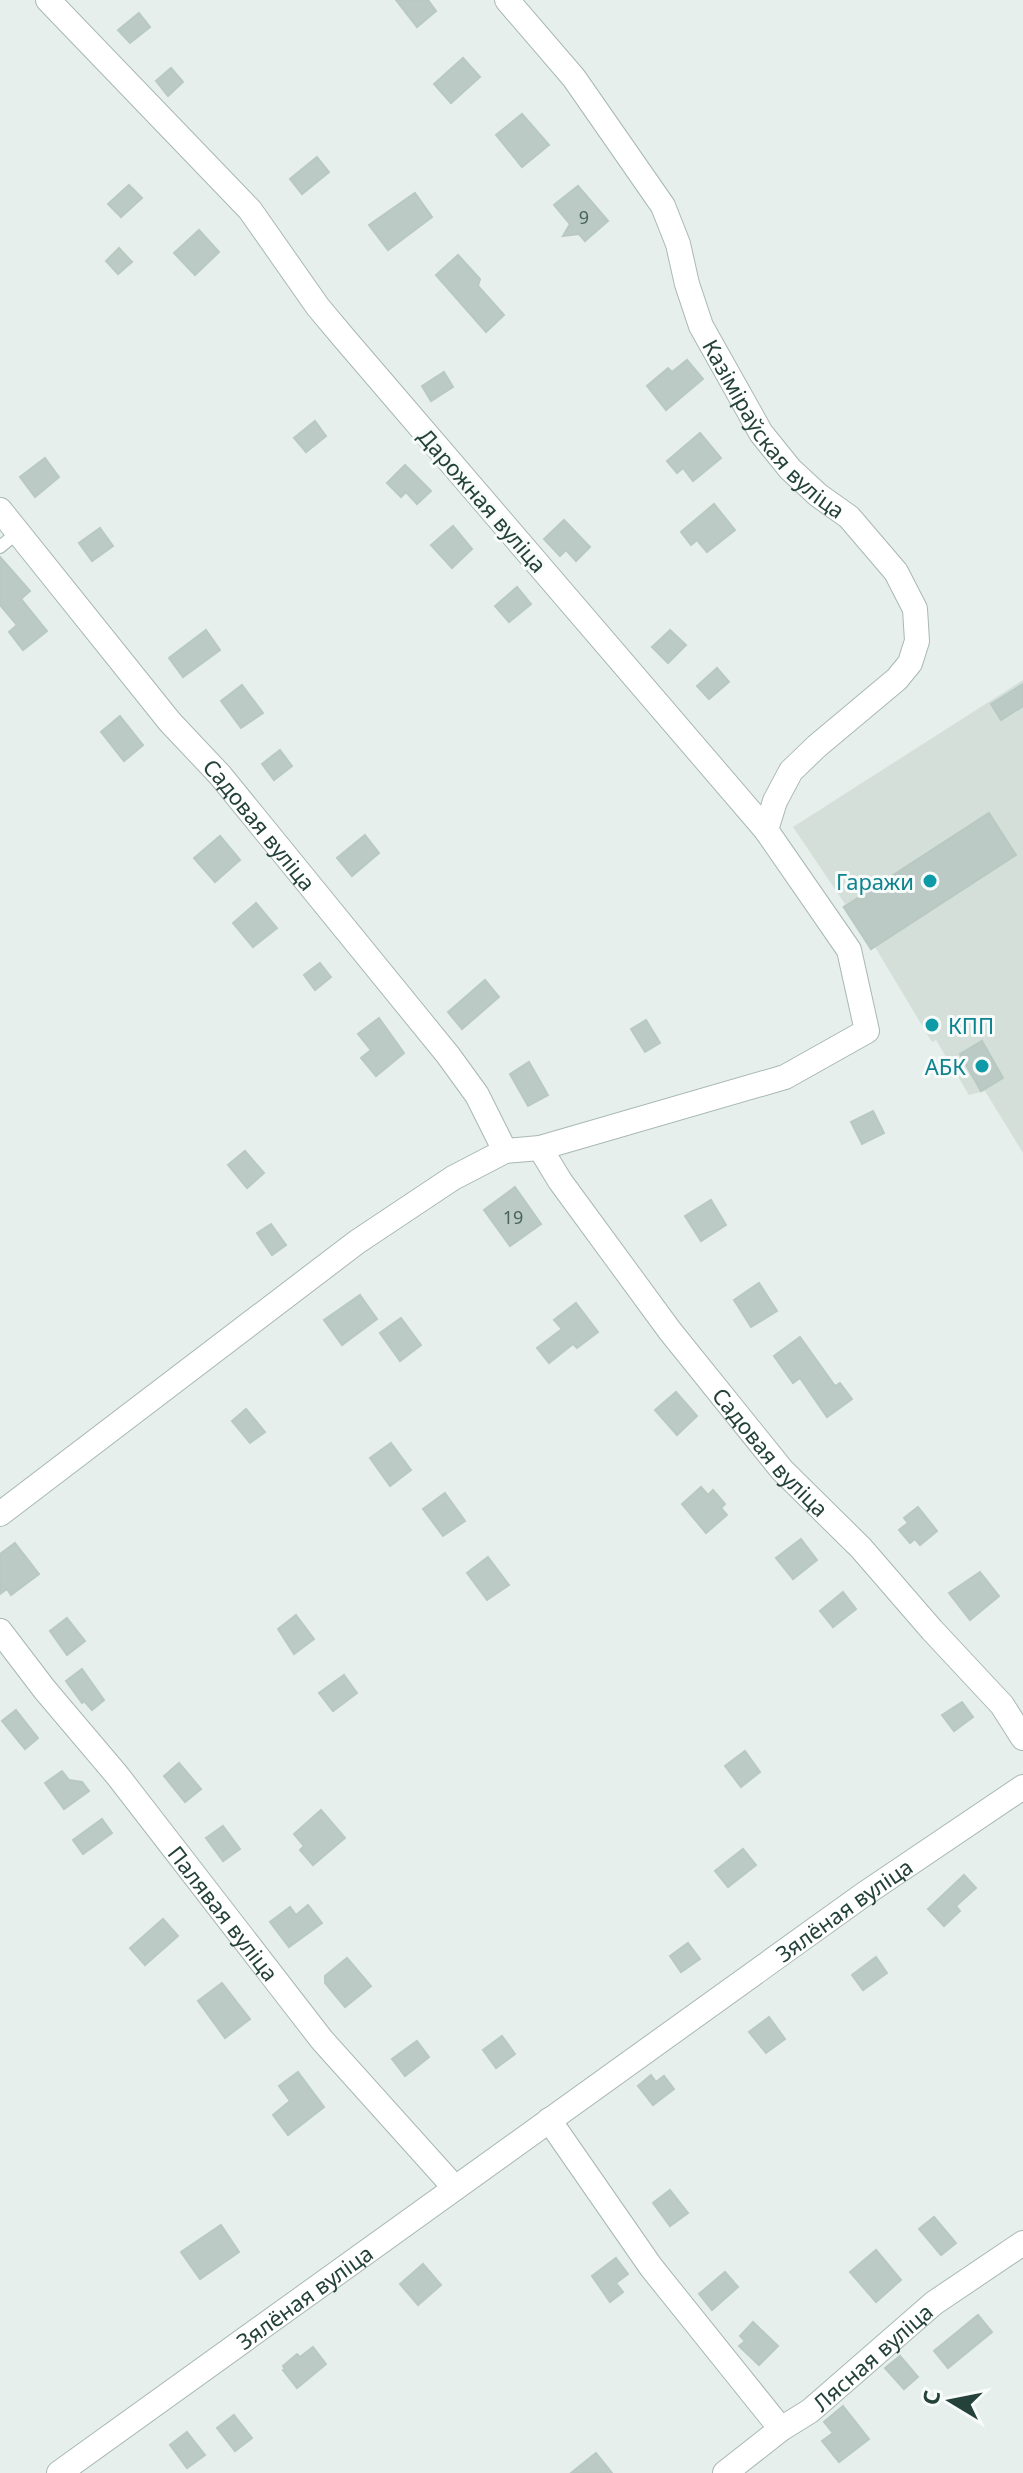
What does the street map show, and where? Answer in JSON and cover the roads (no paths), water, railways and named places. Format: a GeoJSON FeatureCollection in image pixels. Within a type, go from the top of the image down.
{"type":"FeatureCollection","features":[{"type":"Feature","properties":{"kind":"street","name":"Дарожная вуліца"},"geometry":{"type":"LineString","coordinates":[[48,0],[250,210],[318,307],[766,830],[849,950],[867,1031],[785,1077],[540,1148]]}},
{"type":"Feature","properties":{"kind":"street","name":"Казіміраўская вуліца"},"geometry":{"type":"LineString","coordinates":[[507,0],[574,78],[663,206],[678,244],[701,326],[761,433],[790,469],[818,495],[849,517],[896,572],[915,609],[917,641],[910,663],[897,679],[791,771],[775,801],[766,830]]}},
{"type":"Feature","properties":{"kind":"street","name":"Садовая вуліца"},"geometry":{"type":"LineString","coordinates":[[0,510],[9,540],[220,775],[448,1055],[477,1095],[505,1151]]}},
{"type":"Feature","properties":{"kind":"street","name":"Садовая вуліца"},"geometry":{"type":"LineString","coordinates":[[540,1148],[560,1181],[670,1331],[782,1470],[861,1548],[1002,1705],[1023,1738]]}},
{"type":"Feature","properties":{"kind":"street"},"geometry":{"type":"LineString","coordinates":[[0,1514],[357,1242],[453,1178],[505,1151],[540,1148]]}},
{"type":"Feature","properties":{"kind":"street","name":"Палявая вуліца"},"geometry":{"type":"LineString","coordinates":[[0,1631],[322,2040],[455,2188]]}},
{"type":"Feature","properties":{"kind":"street","name":"Зялёная вуліца"},"geometry":{"type":"LineString","coordinates":[[59,2473],[863,1895],[1023,1787]]}},
{"type":"Feature","properties":{"kind":"street"},"geometry":{"type":"LineString","coordinates":[[549,2120],[651,2267],[781,2429]]}},
{"type":"Feature","properties":{"kind":"street","name":"Лясная вуліца"},"geometry":{"type":"LineString","coordinates":[[725,2473],[781,2429],[810,2411],[934,2303],[1023,2243]]}},
{"type":"Feature","properties":{"kind":"place","name":"Гаражи"},"geometry":{"type":"Point","coordinates":[930,881]}},
{"type":"Feature","properties":{"kind":"place","name":"КПП"},"geometry":{"type":"Point","coordinates":[932,1025]}},
{"type":"Feature","properties":{"kind":"place","name":"АБК"},"geometry":{"type":"Point","coordinates":[982,1066]}}]}
